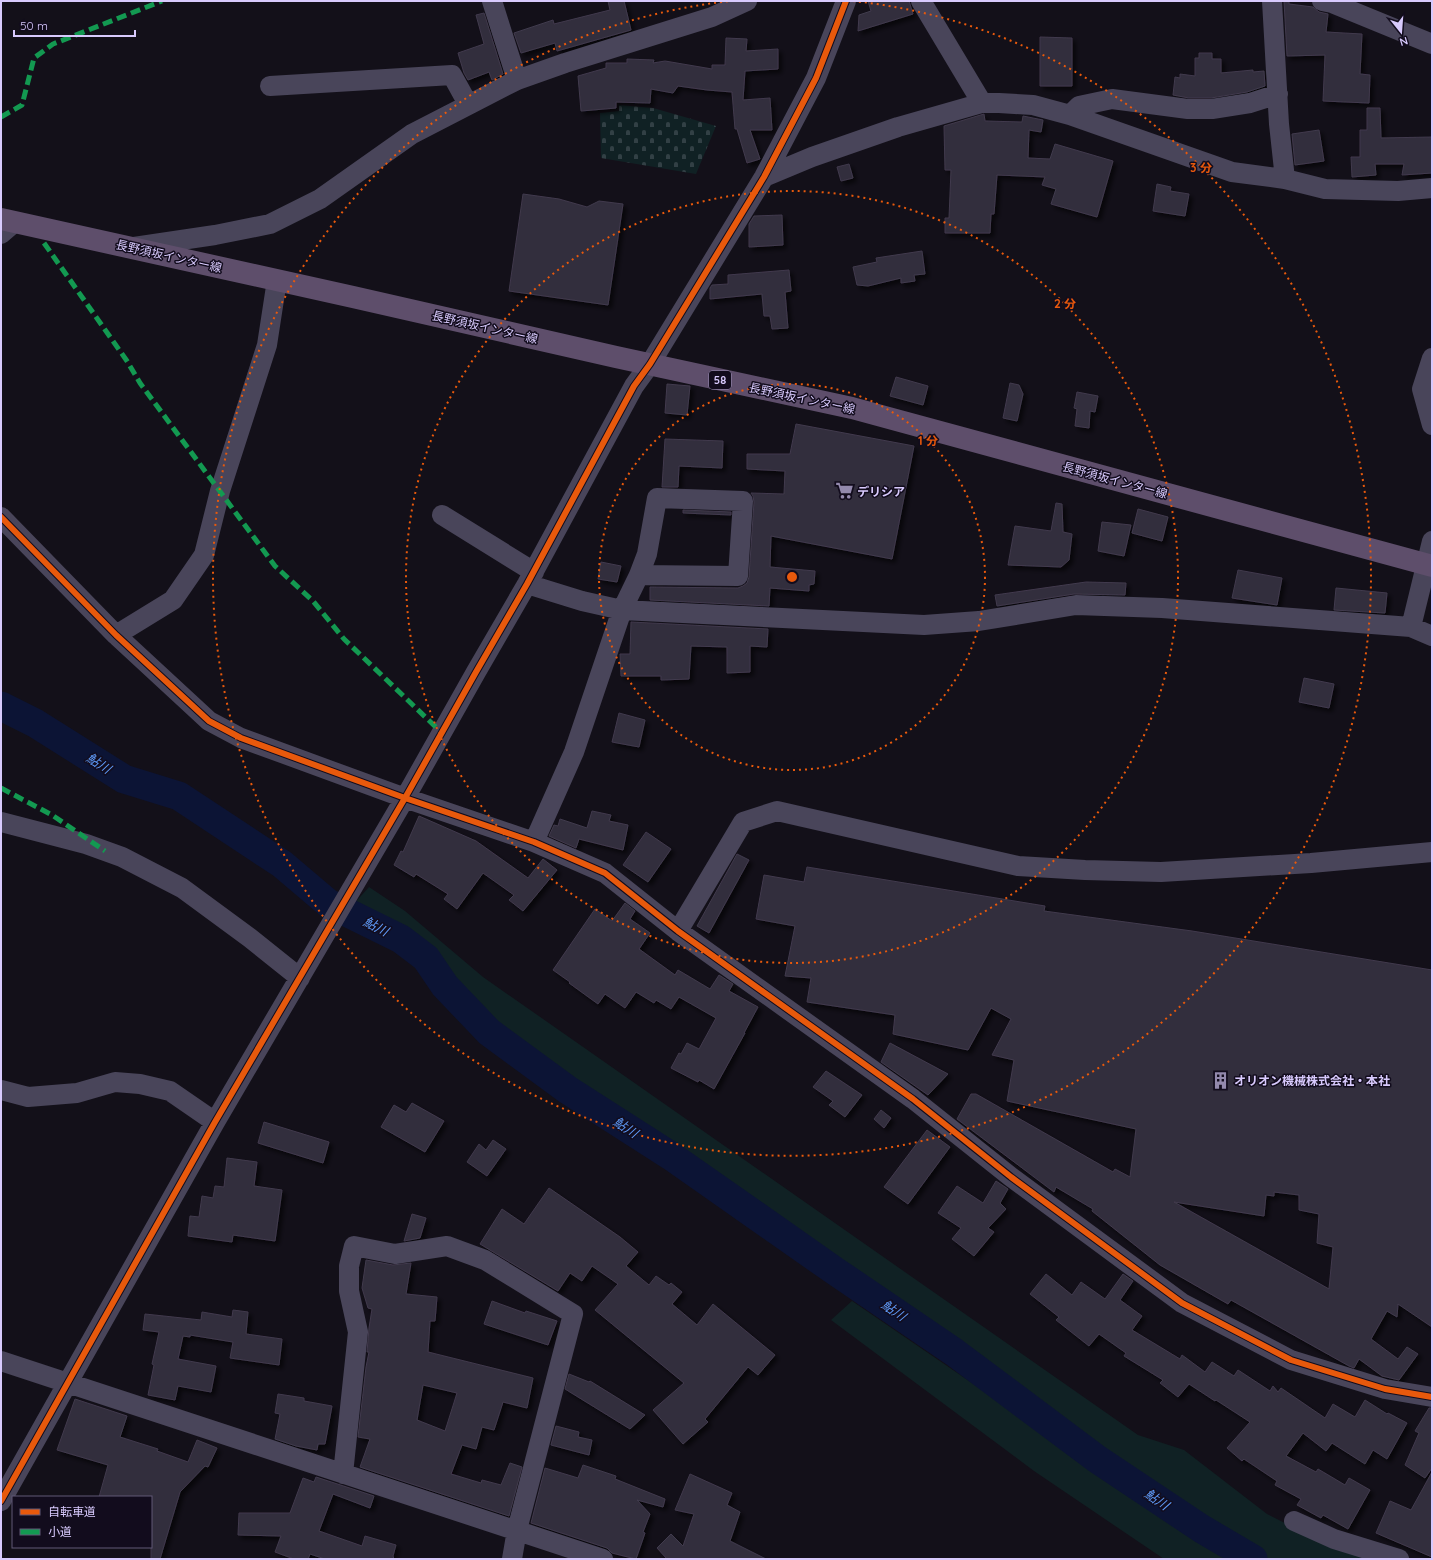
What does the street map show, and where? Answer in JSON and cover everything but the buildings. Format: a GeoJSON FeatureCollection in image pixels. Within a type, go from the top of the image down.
{"type":"FeatureCollection","features":[{"type":"Feature","properties":{"kind":"main road","name":"長野須坂インター線"},"geometry":{"type":"LineString","coordinates":[[6,225],[132,247],[852,408],[1429,565]]}},
{"type":"Feature","properties":{"kind":"street"},"geometry":{"type":"LineString","coordinates":[[492,1],[517,80]]}},
{"type":"Feature","properties":{"kind":"street"},"geometry":{"type":"LineString","coordinates":[[132,247],[215,235],[270,224],[320,199],[412,134],[517,80],[565,63],[712,17],[747,1]]}},
{"type":"Feature","properties":{"kind":"street"},"geometry":{"type":"LineString","coordinates":[[1,1501],[215,1122],[303,974],[531,578],[634,386],[650,364],[764,176],[816,78],[846,1]]}},
{"type":"Feature","properties":{"kind":"street"},"geometry":{"type":"LineString","coordinates":[[921,1],[982,103]]}},
{"type":"Feature","properties":{"kind":"street"},"geometry":{"type":"LineString","coordinates":[[1272,1],[1279,124],[1285,179]]}},
{"type":"Feature","properties":{"kind":"street"},"geometry":{"type":"LineString","coordinates":[[1322,1],[1332,3],[1432,44]]}},
{"type":"Feature","properties":{"kind":"street"},"geometry":{"type":"LineString","coordinates":[[270,86],[452,75],[468,104]]}},
{"type":"Feature","properties":{"kind":"street"},"geometry":{"type":"LineString","coordinates":[[1070,115],[1079,106],[1112,99],[1188,109],[1212,109],[1250,103],[1278,94]]}},
{"type":"Feature","properties":{"kind":"street"},"geometry":{"type":"LineString","coordinates":[[764,176],[819,154],[898,127],[982,103],[1034,105],[1070,115],[1232,172],[1285,179],[1325,189],[1398,191],[1432,188]]}},
{"type":"Feature","properties":{"kind":"street"},"geometry":{"type":"LineString","coordinates":[[116,635],[173,600],[204,555],[220,491],[267,345],[277,280]]}},
{"type":"Feature","properties":{"kind":"street"},"geometry":{"type":"LineString","coordinates":[[1432,358],[1422,389],[1432,425]]}},
{"type":"Feature","properties":{"kind":"street"},"geometry":{"type":"LineString","coordinates":[[534,842],[574,752],[622,610],[639,575],[647,554],[657,498],[743,501],[738,576],[639,575]]}},
{"type":"Feature","properties":{"kind":"street"},"geometry":{"type":"LineString","coordinates":[[442,515],[531,578],[582,601],[622,610],[924,625],[979,621],[1076,605],[1162,608],[1412,627],[1432,636]]}},
{"type":"Feature","properties":{"kind":"street"},"geometry":{"type":"LineString","coordinates":[[1,517],[116,635],[209,721],[241,738],[405,798],[534,842],[605,873],[678,931],[913,1099],[1011,1177],[1182,1303],[1291,1360],[1385,1389],[1432,1397]]}},
{"type":"Feature","properties":{"kind":"street"},"geometry":{"type":"LineString","coordinates":[[1412,627],[1429,565],[1432,541]]}},
{"type":"Feature","properties":{"kind":"street"},"geometry":{"type":"LineString","coordinates":[[678,931],[743,822],[777,811],[1018,866],[1161,872],[1310,863],[1432,852]]}},
{"type":"Feature","properties":{"kind":"street"},"geometry":{"type":"LineString","coordinates":[[1,822],[86,844],[122,857],[175,884],[303,974]]}},
{"type":"Feature","properties":{"kind":"street"},"geometry":{"type":"LineString","coordinates":[[1,1090],[28,1096],[77,1093],[115,1082],[140,1084],[170,1091],[215,1122]]}},
{"type":"Feature","properties":{"kind":"street"},"geometry":{"type":"LineString","coordinates":[[343,1474],[358,1332],[349,1291],[348,1266],[354,1246],[395,1254],[447,1246],[484,1260],[572,1314],[517,1530],[512,1559]]}},
{"type":"Feature","properties":{"kind":"street"},"geometry":{"type":"LineString","coordinates":[[1,1361],[66,1384],[603,1559]]}},
{"type":"Feature","properties":{"kind":"street"},"geometry":{"type":"LineString","coordinates":[[1294,1521],[1334,1539],[1399,1559]]}},
{"type":"Feature","properties":{"kind":"green space"},"geometry":{"type":"Polygon","coordinates":[[[619,105],[653,108],[716,126],[696,174],[601,158],[600,113],[619,111],[619,105]]]}},
{"type":"Feature","properties":{"kind":"green space"},"geometry":{"type":"Polygon","coordinates":[[[369,887],[405,911],[483,977],[1138,1435],[1184,1450],[1267,1514],[1320,1541],[1374,1559],[1266,1559],[1191,1515],[1110,1460],[833,1257],[489,1022],[442,972],[424,944],[351,907],[369,887]]]}},
{"type":"Feature","properties":{"kind":"green space"},"geometry":{"type":"Polygon","coordinates":[[[852,1301],[1229,1559],[1164,1559],[1034,1471],[831,1320],[852,1301]]]}},
{"type":"Feature","properties":{"kind":"waterway","name":"鮎川"},"geometry":{"type":"LineString","coordinates":[[1,706],[35,723],[124,779],[179,796],[282,864],[328,903],[401,939],[426,958],[445,986],[489,1032],[568,1090],[671,1156],[954,1352],[1097,1459],[1202,1529],[1253,1559]]}},
{"type":"Feature","properties":{"kind":"marked path"},"geometry":{"type":"LineString","coordinates":[[1,117],[22,105],[34,58],[53,44],[162,1]]}},
{"type":"Feature","properties":{"kind":"marked path"},"geometry":{"type":"LineString","coordinates":[[44,243],[127,361],[140,383],[275,566],[313,601],[344,639],[442,733]]}},
{"type":"Feature","properties":{"kind":"marked path"},"geometry":{"type":"LineString","coordinates":[[1,788],[52,815],[105,851]]}},
{"type":"Feature","properties":{"kind":"cycle path"},"geometry":{"type":"LineString","coordinates":[[1,1501],[215,1122],[405,798],[527,584],[634,386],[650,364],[764,177],[816,78],[846,1]]}},
{"type":"Feature","properties":{"kind":"cycle path"},"geometry":{"type":"LineString","coordinates":[[1,517],[116,635],[209,721],[241,738],[405,798],[534,842],[605,873],[678,931],[913,1099],[1011,1177],[1182,1303],[1291,1360],[1385,1389],[1432,1397]]}},
{"type":"Feature","properties":{"kind":"place","name":"デリシア"},"geometry":{"type":"Point","coordinates":[844,491]}},
{"type":"Feature","properties":{"kind":"place","name":"オリオン機械株式会社・本社"},"geometry":{"type":"Point","coordinates":[1221,1080]}}]}
